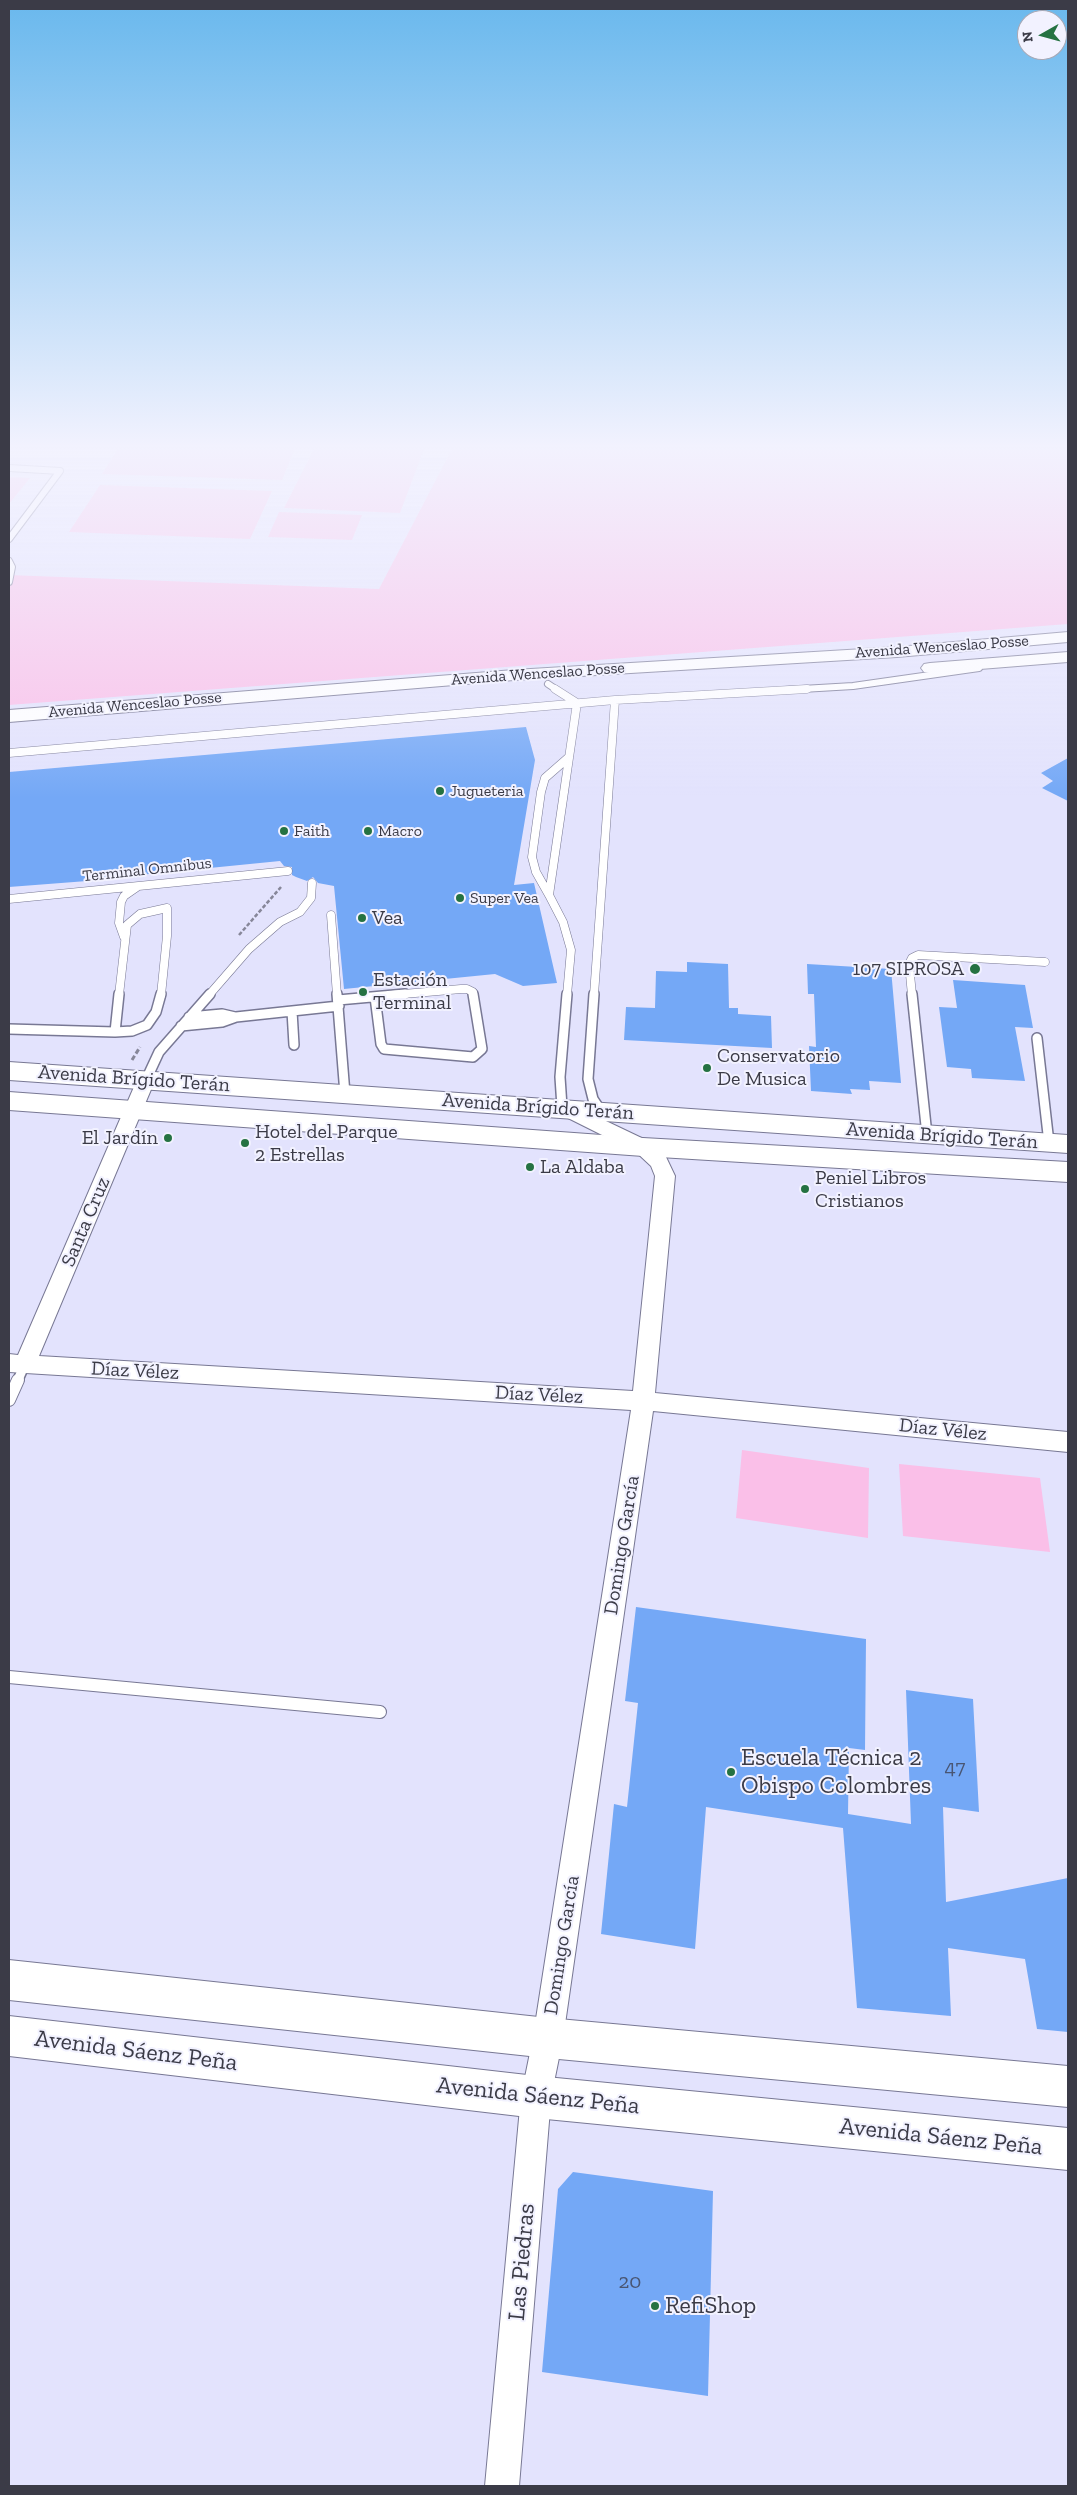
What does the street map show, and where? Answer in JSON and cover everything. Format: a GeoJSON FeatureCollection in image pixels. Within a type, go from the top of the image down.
{"type":"FeatureCollection","features":[{"type":"Feature","properties":{"kind":"main road","name":"Avenida Wenceslao Posse"},"geometry":{"type":"LineString","coordinates":[[9,716],[514,675],[897,652],[1065,638]]}},
{"type":"Feature","properties":{"kind":"main road"},"geometry":{"type":"LineString","coordinates":[[9,729],[548,684],[860,673],[1068,657]]}},
{"type":"Feature","properties":{"kind":"main road","name":"Avenida Brígido Terán"},"geometry":{"type":"LineString","coordinates":[[9,1071],[1059,1143]]}},
{"type":"Feature","properties":{"kind":"main road","name":"Avenida Brígido Terán"},"geometry":{"type":"LineString","coordinates":[[9,1101],[643,1147],[1068,1172]]}},
{"type":"Feature","properties":{"kind":"main road"},"geometry":{"type":"LineString","coordinates":[[9,1980],[548,2038],[1068,2087]]}},
{"type":"Feature","properties":{"kind":"main road","name":"Avenida Sáenz Peña"},"geometry":{"type":"LineString","coordinates":[[9,2036],[536,2097],[1068,2149]]}},
{"type":"Feature","properties":{"kind":"street","name":"Santa Cruz"},"geometry":{"type":"LineString","coordinates":[[17,1364],[146,1080]]}},
{"type":"Feature","properties":{"kind":"street","name":"Domingo García"},"geometry":{"type":"LineString","coordinates":[[548,2038],[643,1401],[665,1176],[659,1162],[643,1147],[562,1108]]}},
{"type":"Feature","properties":{"kind":"street","name":"Díaz Vélez"},"geometry":{"type":"LineString","coordinates":[[17,1364],[643,1401],[1068,1442]]}},
{"type":"Feature","properties":{"kind":"street","name":"Las Piedras"},"geometry":{"type":"LineString","coordinates":[[502,2486],[536,2097],[548,2038]]}},
{"type":"Feature","properties":{"kind":"lane"},"geometry":{"type":"LineString","coordinates":[[9,582],[11,565]]}},
{"type":"Feature","properties":{"kind":"lane"},"geometry":{"type":"LineString","coordinates":[[9,753],[577,703],[886,683],[1022,661]]}},
{"type":"Feature","properties":{"kind":"lane"},"geometry":{"type":"LineString","coordinates":[[548,684],[577,703]]}},
{"type":"Feature","properties":{"kind":"lane"},"geometry":{"type":"LineString","coordinates":[[601,1111],[593,1099],[588,1079],[615,700]]}},
{"type":"Feature","properties":{"kind":"lane"},"geometry":{"type":"LineString","coordinates":[[549,894],[577,703]]}},
{"type":"Feature","properties":{"kind":"lane"},"geometry":{"type":"LineString","coordinates":[[562,1108],[560,1077],[571,950],[563,922],[536,872],[532,857],[541,792],[545,778],[569,757]]}},
{"type":"Feature","properties":{"kind":"lane","name":"Terminal Omnibus"},"geometry":{"type":"LineString","coordinates":[[9,898],[288,871]]}},
{"type":"Feature","properties":{"kind":"lane"},"geometry":{"type":"LineString","coordinates":[[146,1080],[159,1052],[263,934],[300,912],[311,898],[312,883]]}},
{"type":"Feature","properties":{"kind":"lane"},"geometry":{"type":"LineString","coordinates":[[124,937],[119,924],[121,902],[132,890],[142,885]]}},
{"type":"Feature","properties":{"kind":"lane"},"geometry":{"type":"LineString","coordinates":[[9,1029],[116,1032],[132,1031],[147,1025],[156,1012],[162,987],[167,908],[140,914],[127,925],[124,937],[116,1032]]}},
{"type":"Feature","properties":{"kind":"lane"},"geometry":{"type":"LineString","coordinates":[[331,915],[345,1094]]}},
{"type":"Feature","properties":{"kind":"lane"},"geometry":{"type":"LineString","coordinates":[[928,1135],[909,964],[912,958],[918,955],[1045,962]]}},
{"type":"Feature","properties":{"kind":"lane"},"geometry":{"type":"LineString","coordinates":[[181,1026],[222,1022],[236,1017],[292,1011],[375,997],[461,988],[473,992],[482,1050],[473,1057],[384,1049],[381,1044],[375,997]]}},
{"type":"Feature","properties":{"kind":"lane"},"geometry":{"type":"LineString","coordinates":[[292,1011],[294,1045]]}},
{"type":"Feature","properties":{"kind":"lane"},"geometry":{"type":"LineString","coordinates":[[189,1017],[222,1014],[236,1017]]}},
{"type":"Feature","properties":{"kind":"lane"},"geometry":{"type":"LineString","coordinates":[[1037,1038],[1059,1143]]}},
{"type":"Feature","properties":{"kind":"lane"},"geometry":{"type":"LineString","coordinates":[[9,1400],[17,1364]]}},
{"type":"Feature","properties":{"kind":"lane"},"geometry":{"type":"LineString","coordinates":[[9,1677],[380,1712]]}},
{"type":"Feature","properties":{"kind":"shaded area"},"geometry":{"type":"Polygon","coordinates":[[[391,565],[1068,565],[1068,624],[9,705],[9,575],[379,589],[391,565]]]}},
{"type":"Feature","properties":{"kind":"shaded area"},"geometry":{"type":"Polygon","coordinates":[[[742,1450],[869,1468],[868,1538],[736,1518],[742,1450]]]}},
{"type":"Feature","properties":{"kind":"shaded area"},"geometry":{"type":"Polygon","coordinates":[[[899,1464],[1040,1478],[1050,1552],[903,1536],[899,1464]]]}},
{"type":"Feature","properties":{"kind":"building"},"geometry":{"type":"Polygon","coordinates":[[[526,727],[535,760],[514,885],[534,883],[557,983],[523,986],[495,974],[344,989],[334,886],[318,883],[313,877],[307,881],[296,877],[292,875],[292,867],[284,866],[280,861],[139,875],[139,877],[9,887],[9,772],[526,727]]]}},
{"type":"Feature","properties":{"kind":"building"},"geometry":{"type":"Polygon","coordinates":[[[1068,758],[1068,801],[1042,788],[1053,781],[1041,773],[1068,758]]]}},
{"type":"Feature","properties":{"kind":"building"},"geometry":{"type":"Polygon","coordinates":[[[687,962],[728,964],[729,1008],[738,1008],[738,1014],[771,1016],[772,1048],[624,1040],[626,1007],[655,1008],[656,971],[687,972],[687,962]]]}},
{"type":"Feature","properties":{"kind":"building"},"geometry":{"type":"Polygon","coordinates":[[[807,964],[891,969],[901,1083],[869,1081],[870,1090],[850,1089],[852,1094],[811,1091],[809,1046],[816,1047],[814,994],[808,994],[807,964]]]}},
{"type":"Feature","properties":{"kind":"building"},"geometry":{"type":"Polygon","coordinates":[[[953,980],[1025,985],[1033,1028],[1015,1027],[1025,1081],[972,1078],[971,1069],[947,1067],[939,1007],[957,1008],[953,980]]]}},
{"type":"Feature","properties":{"kind":"building"},"geometry":{"type":"Polygon","coordinates":[[[636,1607],[866,1639],[865,1750],[849,1748],[848,1814],[911,1824],[906,1690],[973,1699],[979,1812],[943,1807],[946,1902],[1068,1878],[1068,2032],[1037,2029],[1025,1959],[948,1948],[951,2016],[857,2008],[843,1828],[706,1807],[695,1949],[601,1934],[614,1804],[627,1807],[638,1703],[625,1701],[636,1607]]]}},
{"type":"Feature","properties":{"kind":"building"},"geometry":{"type":"Polygon","coordinates":[[[573,2172],[713,2191],[708,2396],[542,2372],[558,2189],[573,2172]]]}},
{"type":"Feature","properties":{"kind":"place","name":"Jugueteria"},"geometry":{"type":"Point","coordinates":[440,791]}},
{"type":"Feature","properties":{"kind":"place","name":"Faith"},"geometry":{"type":"Point","coordinates":[284,831]}},
{"type":"Feature","properties":{"kind":"place","name":"Macro"},"geometry":{"type":"Point","coordinates":[368,831]}},
{"type":"Feature","properties":{"kind":"place","name":"Super Vea"},"geometry":{"type":"Point","coordinates":[460,898]}},
{"type":"Feature","properties":{"kind":"place","name":"Vea"},"geometry":{"type":"Point","coordinates":[362,918]}},
{"type":"Feature","properties":{"kind":"place","name":"107 SIPROSA"},"geometry":{"type":"Point","coordinates":[975,969]}},
{"type":"Feature","properties":{"kind":"place","name":"Estación Terminal"},"geometry":{"type":"Point","coordinates":[363,992]}},
{"type":"Feature","properties":{"kind":"place","name":"Conservatorio De Musica"},"geometry":{"type":"Point","coordinates":[707,1068]}},
{"type":"Feature","properties":{"kind":"place","name":"El Jardín"},"geometry":{"type":"Point","coordinates":[168,1138]}},
{"type":"Feature","properties":{"kind":"place","name":"Hotel del Parque 2 Estrellas"},"geometry":{"type":"Point","coordinates":[245,1143]}},
{"type":"Feature","properties":{"kind":"place","name":"La Aldaba"},"geometry":{"type":"Point","coordinates":[530,1167]}},
{"type":"Feature","properties":{"kind":"place","name":"Peniel Libros Cristianos"},"geometry":{"type":"Point","coordinates":[805,1189]}},
{"type":"Feature","properties":{"kind":"place","name":"Escuela Técnica 2 Obispo Colombres"},"geometry":{"type":"Point","coordinates":[731,1772]}},
{"type":"Feature","properties":{"kind":"place","name":"RefiShop"},"geometry":{"type":"Point","coordinates":[655,2306]}}]}
